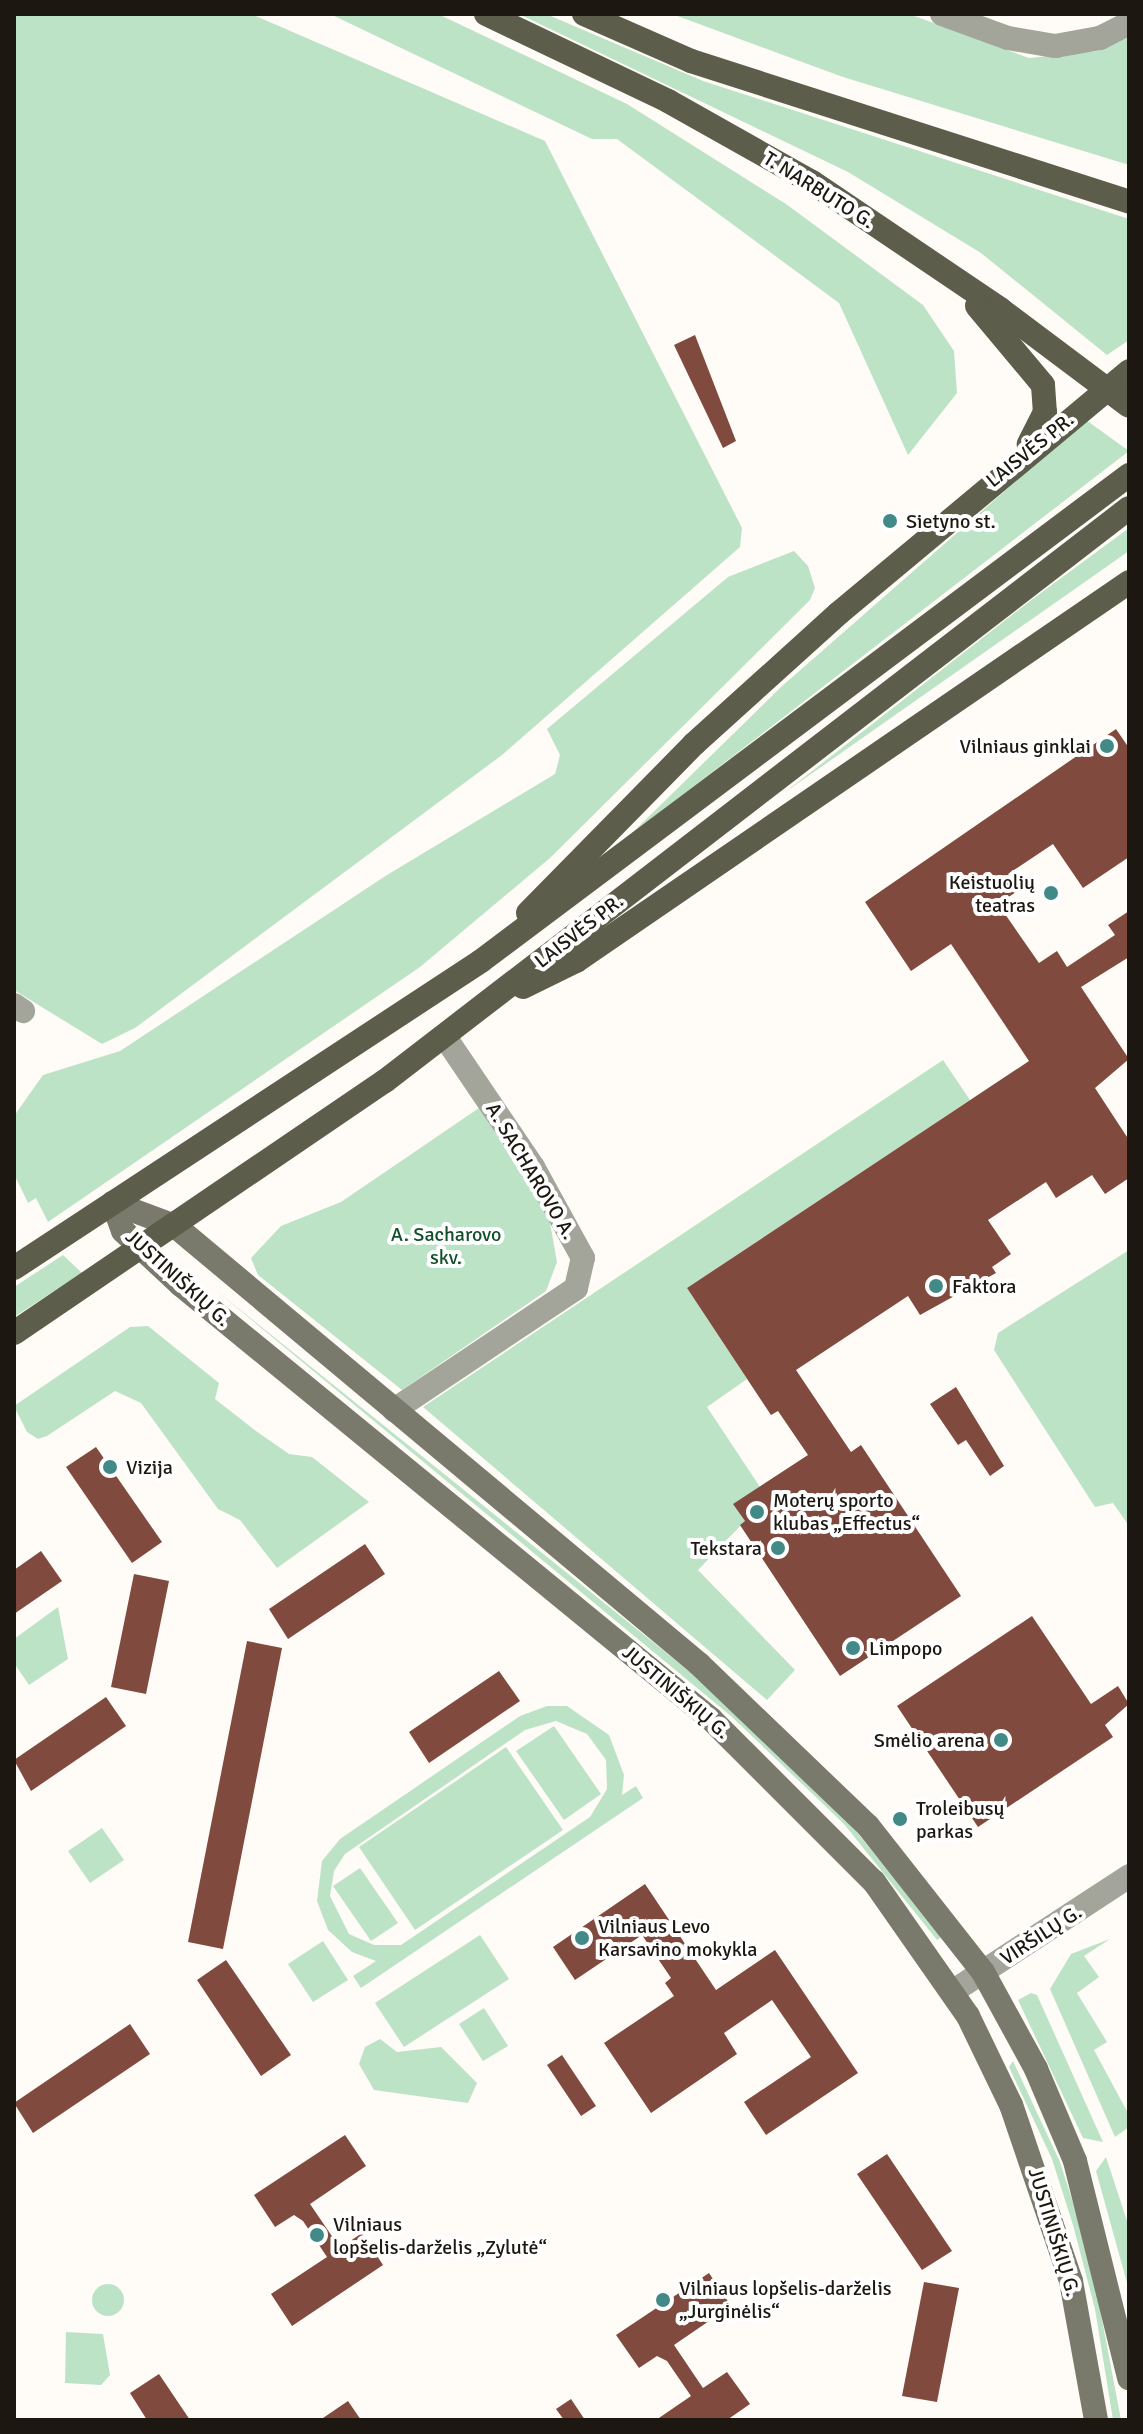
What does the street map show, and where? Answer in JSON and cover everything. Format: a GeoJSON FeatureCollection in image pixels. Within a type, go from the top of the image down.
{"type":"FeatureCollection","features":[{"type":"Feature","properties":{"kind":"main road","name":"T. NARBUTO G."},"geometry":{"type":"LineString","coordinates":[[486,14],[694,115],[812,182],[942,270],[1129,406]]}},
{"type":"Feature","properties":{"kind":"main road"},"geometry":{"type":"LineString","coordinates":[[584,14],[691,61],[1129,202]]}},
{"type":"Feature","properties":{"kind":"main road"},"geometry":{"type":"LineString","coordinates":[[942,270],[1043,385],[1045,412],[1021,456]]}},
{"type":"Feature","properties":{"kind":"main road","name":"LAISVĖS PR."},"geometry":{"type":"LineString","coordinates":[[481,961],[694,744],[1021,456],[1129,371]]}},
{"type":"Feature","properties":{"kind":"main road","name":"LAISVĖS PR."},"geometry":{"type":"LineString","coordinates":[[14,1268],[481,961],[1129,475]]}},
{"type":"Feature","properties":{"kind":"main road","name":"LAISVĖS PR."},"geometry":{"type":"LineString","coordinates":[[14,1333],[175,1226],[445,1037],[1129,508]]}},
{"type":"Feature","properties":{"kind":"main road"},"geometry":{"type":"LineString","coordinates":[[480,1008],[576,961],[1129,582]]}},
{"type":"Feature","properties":{"kind":"main road","name":"JUSTINIŠKIŲ G."},"geometry":{"type":"LineString","coordinates":[[113,1203],[175,1226],[699,1664],[811,1767],[920,1887],[983,1972],[1036,2069],[1075,2161],[1129,2378]]}},
{"type":"Feature","properties":{"kind":"main road","name":"JUSTINIŠKIŲ G."},"geometry":{"type":"LineString","coordinates":[[113,1203],[123,1231],[142,1248],[711,1719],[874,1882],[952,1992],[985,2048],[1040,2177],[1071,2281],[1096,2420]]}},
{"type":"Feature","properties":{"kind":"street"},"geometry":{"type":"LineString","coordinates":[[942,14],[1008,38],[1055,46],[1100,38],[1129,23]]}},
{"type":"Feature","properties":{"kind":"street","name":"A. SACHAROVO A."},"geometry":{"type":"LineString","coordinates":[[394,1410],[576,1288],[583,1258],[533,1167],[445,1037]]}},
{"type":"Feature","properties":{"kind":"street","name":"VIRŠILŲ G."},"geometry":{"type":"LineString","coordinates":[[952,1992],[1129,1876]]}},
{"type":"Feature","properties":{"kind":"green space"},"geometry":{"type":"Polygon","coordinates":[[[14,14],[251,14],[545,141],[742,528],[740,547],[502,755],[135,1028],[102,1044],[14,990],[14,14]]]}},
{"type":"Feature","properties":{"kind":"green space"},"geometry":{"type":"Polygon","coordinates":[[[330,14],[438,14],[627,104],[786,204],[923,305],[954,351],[957,393],[908,455],[839,303],[617,139],[592,139],[330,14]]]}},
{"type":"Feature","properties":{"kind":"green space"},"geometry":{"type":"Polygon","coordinates":[[[519,14],[546,14],[703,81],[1129,219],[1129,340],[1107,355],[981,253],[848,172],[519,14]]]}},
{"type":"Feature","properties":{"kind":"green space"},"geometry":{"type":"Polygon","coordinates":[[[672,14],[909,14],[1029,58],[1098,51],[1129,37],[1129,165],[843,77],[672,14]]]}},
{"type":"Feature","properties":{"kind":"green space"},"geometry":{"type":"Polygon","coordinates":[[[1086,420],[1129,451],[628,837],[781,687],[1086,420]]]}},
{"type":"Feature","properties":{"kind":"green space"},"geometry":{"type":"Polygon","coordinates":[[[1129,528],[1129,551],[784,793],[1030,601],[1129,528]]]}},
{"type":"Feature","properties":{"kind":"green space"},"geometry":{"type":"Polygon","coordinates":[[[794,551],[808,566],[815,588],[810,600],[550,858],[420,967],[48,1222],[36,1198],[28,1203],[14,1174],[14,1116],[43,1075],[120,1051],[387,875],[555,774],[560,755],[547,729],[728,577],[794,551]]]}},
{"type":"Feature","properties":{"kind":"green space"},"geometry":{"type":"Polygon","coordinates":[[[943,1060],[970,1100],[687,1288],[747,1379],[707,1407],[760,1487],[734,1504],[745,1521],[698,1570],[795,1670],[767,1700],[423,1407],[943,1060]]]}},
{"type":"Feature","properties":{"kind":"green space","name":"A. Sacharovo skv."},"geometry":{"type":"Polygon","coordinates":[[[479,1108],[549,1217],[557,1262],[546,1291],[402,1390],[258,1275],[251,1258],[281,1226],[341,1202],[479,1108]]]}},
{"type":"Feature","properties":{"kind":"green space"},"geometry":{"type":"Polygon","coordinates":[[[1129,1250],[1127,1523],[1113,1503],[1095,1507],[994,1350],[998,1333],[1129,1250]]]}},
{"type":"Feature","properties":{"kind":"green space"},"geometry":{"type":"Polygon","coordinates":[[[63,1255],[82,1273],[14,1317],[14,1287],[63,1255]]]}},
{"type":"Feature","properties":{"kind":"green space"},"geometry":{"type":"Polygon","coordinates":[[[213,1288],[710,1688],[851,1825],[942,1937],[937,1940],[844,1824],[731,1716],[213,1288]]]}},
{"type":"Feature","properties":{"kind":"green space"},"geometry":{"type":"Polygon","coordinates":[[[148,1326],[219,1383],[215,1399],[289,1454],[312,1457],[369,1502],[277,1568],[240,1520],[218,1509],[141,1403],[115,1391],[47,1436],[38,1439],[27,1432],[14,1406],[130,1327],[148,1326]]]}},
{"type":"Feature","properties":{"kind":"green space"},"geometry":{"type":"Polygon","coordinates":[[[58,1607],[68,1659],[29,1685],[14,1663],[14,1639],[58,1607]]]}},
{"type":"Feature","properties":{"kind":"green space"},"geometry":{"type":"Polygon","coordinates":[[[547,1706],[567,1706],[609,1735],[624,1775],[622,1795],[636,1786],[643,1798],[361,1988],[353,1976],[376,1961],[352,1952],[328,1930],[317,1901],[322,1861],[340,1839],[520,1716],[547,1706]],[[556,1721],[525,1730],[345,1854],[334,1871],[330,1896],[349,1934],[374,1945],[401,1945],[590,1817],[607,1789],[606,1760],[587,1734],[556,1721]]]}},
{"type":"Feature","properties":{"kind":"green space"},"geometry":{"type":"Polygon","coordinates":[[[554,1726],[601,1794],[564,1820],[516,1751],[554,1726]]]}},
{"type":"Feature","properties":{"kind":"green space"},"geometry":{"type":"Polygon","coordinates":[[[506,1747],[563,1830],[415,1930],[359,1847],[506,1747]]]}},
{"type":"Feature","properties":{"kind":"green space"},"geometry":{"type":"Polygon","coordinates":[[[102,1828],[124,1860],[90,1883],[68,1851],[102,1828]]]}},
{"type":"Feature","properties":{"kind":"green space"},"geometry":{"type":"Polygon","coordinates":[[[360,1868],[398,1923],[371,1941],[333,1886],[360,1868]]]}},
{"type":"Feature","properties":{"kind":"green space"},"geometry":{"type":"Polygon","coordinates":[[[480,1935],[509,1979],[404,2047],[375,2003],[480,1935]]]}},
{"type":"Feature","properties":{"kind":"green space"},"geometry":{"type":"Polygon","coordinates":[[[1110,1939],[1084,1956],[1099,1977],[1077,1993],[1107,2042],[1094,2050],[1129,2115],[1129,2127],[1115,2137],[1050,1989],[1071,1954],[1110,1939]]]}},
{"type":"Feature","properties":{"kind":"green space"},"geometry":{"type":"Polygon","coordinates":[[[323,1941],[348,1980],[313,2002],[288,1964],[323,1941]]]}},
{"type":"Feature","properties":{"kind":"green space"},"geometry":{"type":"Polygon","coordinates":[[[1031,1993],[1037,1995],[1103,2142],[1083,2138],[1018,2000],[1031,1993]]]}},
{"type":"Feature","properties":{"kind":"green space"},"geometry":{"type":"Polygon","coordinates":[[[484,2008],[508,2046],[483,2061],[459,2024],[484,2008]]]}},
{"type":"Feature","properties":{"kind":"green space"},"geometry":{"type":"Polygon","coordinates":[[[380,2039],[397,2052],[441,2047],[477,2083],[468,2103],[374,2090],[359,2064],[365,2047],[380,2039]]]}},
{"type":"Feature","properties":{"kind":"green space"},"geometry":{"type":"Polygon","coordinates":[[[1013,2061],[1060,2162],[1090,2256],[1121,2420],[1113,2420],[1095,2309],[1073,2225],[1052,2159],[1009,2067],[1013,2061]]]}},
{"type":"Feature","properties":{"kind":"green space"},"geometry":{"type":"Polygon","coordinates":[[[1106,2157],[1129,2227],[1129,2290],[1096,2171],[1106,2157]]]}},
{"type":"Feature","properties":{"kind":"green space"},"geometry":{"type":"Polygon","coordinates":[[[108,2284],[119,2289],[124,2300],[119,2311],[108,2316],[97,2311],[92,2300],[97,2289],[108,2284]]]}},
{"type":"Feature","properties":{"kind":"green space"},"geometry":{"type":"Polygon","coordinates":[[[66,2332],[103,2334],[110,2375],[101,2385],[65,2383],[66,2332]]]}},
{"type":"Feature","properties":{"kind":"building"},"geometry":{"type":"Polygon","coordinates":[[[695,335],[736,441],[723,448],[674,345],[695,335]]]}},
{"type":"Feature","properties":{"kind":"building"},"geometry":{"type":"Polygon","coordinates":[[[1116,729],[1129,748],[1129,857],[1083,888],[1053,844],[1008,874],[1019,890],[998,904],[1039,963],[1057,951],[1067,967],[1115,935],[1108,925],[1129,911],[1129,957],[1081,987],[1129,1059],[1095,1088],[1129,1140],[1129,1178],[1105,1194],[1092,1175],[1056,1198],[1046,1182],[988,1220],[1011,1254],[992,1267],[996,1273],[920,1315],[908,1296],[796,1370],[851,1452],[861,1445],[961,1596],[840,1676],[740,1525],[745,1521],[733,1504],[808,1455],[778,1411],[771,1415],[687,1288],[1029,1061],[951,944],[911,971],[865,902],[1116,729]]]}},
{"type":"Feature","properties":{"kind":"building"},"geometry":{"type":"Polygon","coordinates":[[[956,1387],[1004,1466],[990,1476],[966,1440],[958,1445],[930,1404],[956,1387]]]}},
{"type":"Feature","properties":{"kind":"building"},"geometry":{"type":"Polygon","coordinates":[[[96,1447],[162,1542],[132,1563],[66,1467],[96,1447]]]}},
{"type":"Feature","properties":{"kind":"building"},"geometry":{"type":"Polygon","coordinates":[[[365,1544],[385,1574],[288,1639],[269,1609],[365,1544]]]}},
{"type":"Feature","properties":{"kind":"building"},"geometry":{"type":"Polygon","coordinates":[[[41,1551],[62,1581],[14,1614],[14,1570],[41,1551]]]}},
{"type":"Feature","properties":{"kind":"building"},"geometry":{"type":"Polygon","coordinates":[[[134,1574],[169,1581],[146,1694],[111,1687],[134,1574]]]}},
{"type":"Feature","properties":{"kind":"building"},"geometry":{"type":"Polygon","coordinates":[[[1032,1616],[1091,1704],[1118,1686],[1129,1704],[1105,1725],[1113,1737],[978,1827],[897,1706],[1032,1616]]]}},
{"type":"Feature","properties":{"kind":"building"},"geometry":{"type":"Polygon","coordinates":[[[247,1641],[282,1648],[223,1949],[188,1942],[247,1641]]]}},
{"type":"Feature","properties":{"kind":"building"},"geometry":{"type":"Polygon","coordinates":[[[499,1671],[520,1701],[429,1763],[409,1732],[499,1671]]]}},
{"type":"Feature","properties":{"kind":"building"},"geometry":{"type":"Polygon","coordinates":[[[106,1697],[126,1726],[31,1791],[14,1760],[106,1697]]]}},
{"type":"Feature","properties":{"kind":"building"},"geometry":{"type":"Polygon","coordinates":[[[645,1884],[716,1990],[775,1950],[858,2073],[766,2135],[744,2102],[811,2057],[772,2000],[724,2033],[737,2054],[651,2113],[604,2043],[674,1996],[665,1983],[671,1978],[642,1935],[575,1980],[553,1947],[645,1884]]]}},
{"type":"Feature","properties":{"kind":"building"},"geometry":{"type":"Polygon","coordinates":[[[226,1960],[291,2055],[261,2076],[197,1980],[226,1960]]]}},
{"type":"Feature","properties":{"kind":"building"},"geometry":{"type":"Polygon","coordinates":[[[130,2024],[150,2054],[33,2133],[14,2103],[130,2024]]]}},
{"type":"Feature","properties":{"kind":"building"},"geometry":{"type":"Polygon","coordinates":[[[562,2055],[596,2106],[581,2116],[547,2065],[562,2055]]]}},
{"type":"Feature","properties":{"kind":"building"},"geometry":{"type":"Polygon","coordinates":[[[345,2135],[366,2166],[310,2204],[340,2248],[362,2233],[383,2265],[292,2326],[271,2294],[327,2257],[303,2221],[294,2215],[275,2227],[254,2195],[345,2135]]]}},
{"type":"Feature","properties":{"kind":"building"},"geometry":{"type":"Polygon","coordinates":[[[887,2154],[952,2251],[922,2270],[857,2174],[887,2154]]]}},
{"type":"Feature","properties":{"kind":"building"},"geometry":{"type":"Polygon","coordinates":[[[709,2273],[731,2306],[674,2345],[703,2388],[727,2372],[750,2404],[727,2420],[656,2420],[691,2396],[667,2361],[657,2356],[639,2368],[616,2335],[709,2273]]]}},
{"type":"Feature","properties":{"kind":"building"},"geometry":{"type":"Polygon","coordinates":[[[924,2282],[959,2288],[937,2402],[902,2396],[924,2282]]]}},
{"type":"Feature","properties":{"kind":"building"},"geometry":{"type":"Polygon","coordinates":[[[159,2374],[190,2420],[147,2420],[130,2393],[159,2374]]]}},
{"type":"Feature","properties":{"kind":"building"},"geometry":{"type":"Polygon","coordinates":[[[571,2399],[585,2420],[564,2420],[556,2409],[571,2399]]]}},
{"type":"Feature","properties":{"kind":"building"},"geometry":{"type":"Polygon","coordinates":[[[348,2401],[361,2420],[320,2420],[348,2401]]]}},
{"type":"Feature","properties":{"kind":"place","name":"Sietyno st."},"geometry":{"type":"Point","coordinates":[890,521]}},
{"type":"Feature","properties":{"kind":"place","name":"Vilniaus ginklai"},"geometry":{"type":"Point","coordinates":[1107,746]}},
{"type":"Feature","properties":{"kind":"place","name":"Keistuolių teatras"},"geometry":{"type":"Point","coordinates":[1051,893]}},
{"type":"Feature","properties":{"kind":"place","name":"Faktora"},"geometry":{"type":"Point","coordinates":[936,1286]}},
{"type":"Feature","properties":{"kind":"place","name":"Vizija"},"geometry":{"type":"Point","coordinates":[110,1467]}},
{"type":"Feature","properties":{"kind":"place","name":"Moterų sporto klubas „Effectus“"},"geometry":{"type":"Point","coordinates":[757,1512]}},
{"type":"Feature","properties":{"kind":"place","name":"Tekstara"},"geometry":{"type":"Point","coordinates":[778,1548]}},
{"type":"Feature","properties":{"kind":"place","name":"Limpopo"},"geometry":{"type":"Point","coordinates":[853,1648]}},
{"type":"Feature","properties":{"kind":"place","name":"Smėlio arena"},"geometry":{"type":"Point","coordinates":[1001,1740]}},
{"type":"Feature","properties":{"kind":"place","name":"Troleibusų parkas"},"geometry":{"type":"Point","coordinates":[900,1819]}},
{"type":"Feature","properties":{"kind":"place","name":"Vilniaus Levo Karsavino mokykla"},"geometry":{"type":"Point","coordinates":[582,1938]}},
{"type":"Feature","properties":{"kind":"place","name":"Vilniaus lopšelis-darželis „Zylutė“"},"geometry":{"type":"Point","coordinates":[317,2235]}},
{"type":"Feature","properties":{"kind":"place","name":"Vilniaus lopšelis-darželis „Jurginėlis“"},"geometry":{"type":"Point","coordinates":[663,2300]}}]}
